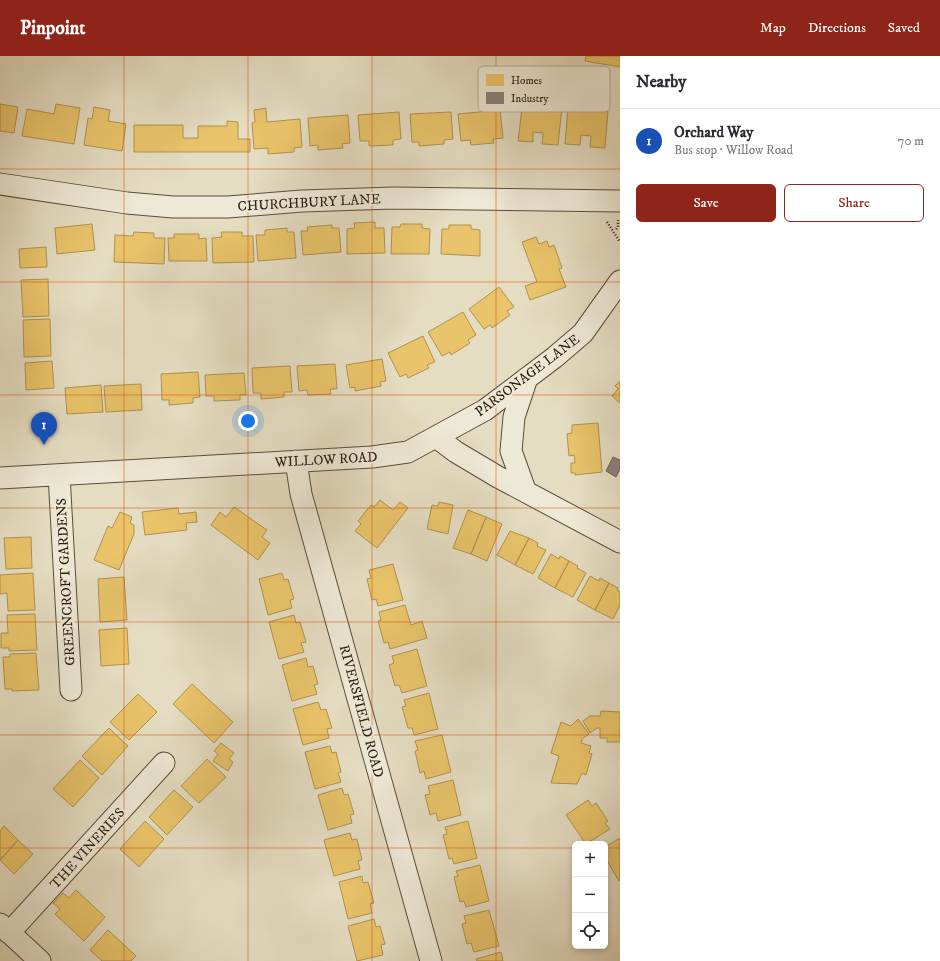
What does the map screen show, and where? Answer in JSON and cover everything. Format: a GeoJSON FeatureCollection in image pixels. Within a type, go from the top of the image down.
{"type":"FeatureCollection","features":[{"type":"Feature","properties":{"kind":"street","name":"CHURCHBURY LANE"},"geometry":{"type":"LineString","coordinates":[[0,184],[127,203],[173,207],[228,207],[302,201],[393,198],[620,201]]}},
{"type":"Feature","properties":{"kind":"street","name":"PARSONAGE LANE"},"geometry":{"type":"LineString","coordinates":[[436,437],[485,410],[555,357],[583,333],[620,281]]}},
{"type":"Feature","properties":{"kind":"street"},"geometry":{"type":"LineString","coordinates":[[525,490],[511,451],[514,417],[527,378]]}},
{"type":"Feature","properties":{"kind":"street"},"geometry":{"type":"LineString","coordinates":[[436,437],[467,459],[620,542]]}},
{"type":"Feature","properties":{"kind":"street","name":"WILLOW ROAD"},"geometry":{"type":"LineString","coordinates":[[0,478],[372,457],[408,452],[436,437]]}},
{"type":"Feature","properties":{"kind":"street","name":"RIVERSFIELD ROAD"},"geometry":{"type":"LineString","coordinates":[[296,461],[301,494],[431,961]]}},
{"type":"Feature","properties":{"kind":"street","name":"GREENCROFT GARDENS"},"geometry":{"type":"LineString","coordinates":[[60,475],[72,690]]}},
{"type":"Feature","properties":{"kind":"street","name":"THE VINERIES"},"geometry":{"type":"LineString","coordinates":[[5,928],[164,763]]}},
{"type":"Feature","properties":{"kind":"street"},"geometry":{"type":"LineString","coordinates":[[5,928],[40,961]]}},
{"type":"Feature","properties":{"kind":"path"},"geometry":{"type":"LineString","coordinates":[[604,218],[620,242]]}},
{"type":"Feature","properties":{"kind":"building: Homes"},"geometry":{"type":"Polygon","coordinates":[[[586,56],[620,56],[620,67],[585,61],[586,56]]]}},
{"type":"Feature","properties":{"kind":"building: Homes"},"geometry":{"type":"Polygon","coordinates":[[[0,104],[18,107],[14,133],[0,131],[0,104]]]}},
{"type":"Feature","properties":{"kind":"building: Homes"},"geometry":{"type":"Polygon","coordinates":[[[56,104],[80,108],[74,144],[22,136],[27,109],[54,114],[56,104]]]}},
{"type":"Feature","properties":{"kind":"building: Homes"},"geometry":{"type":"Polygon","coordinates":[[[94,107],[110,110],[108,121],[126,124],[122,151],[84,145],[88,118],[92,119],[94,107]]]}},
{"type":"Feature","properties":{"kind":"building: Homes"},"geometry":{"type":"Polygon","coordinates":[[[266,108],[267,122],[300,119],[302,147],[294,148],[294,152],[268,154],[268,148],[254,149],[252,123],[255,122],[254,110],[266,108]]]}},
{"type":"Feature","properties":{"kind":"building: Homes"},"geometry":{"type":"Polygon","coordinates":[[[399,112],[401,139],[393,140],[393,145],[369,146],[369,141],[360,141],[358,115],[399,112]]]}},
{"type":"Feature","properties":{"kind":"building: Homes"},"geometry":{"type":"Polygon","coordinates":[[[451,112],[453,139],[444,140],[444,144],[419,146],[419,142],[412,142],[410,114],[451,112]]]}},
{"type":"Feature","properties":{"kind":"building: Homes"},"geometry":{"type":"Polygon","coordinates":[[[500,112],[503,138],[493,139],[494,143],[471,145],[470,140],[461,141],[458,114],[500,112]]]}},
{"type":"Feature","properties":{"kind":"building: Homes"},"geometry":{"type":"Polygon","coordinates":[[[522,112],[561,112],[558,145],[542,144],[543,133],[533,132],[533,142],[518,141],[522,112]]]}},
{"type":"Feature","properties":{"kind":"building: Homes"},"geometry":{"type":"Polygon","coordinates":[[[568,112],[608,112],[605,148],[590,147],[591,136],[581,135],[580,145],[565,144],[568,112]]]}},
{"type":"Feature","properties":{"kind":"building: Homes"},"geometry":{"type":"Polygon","coordinates":[[[348,115],[350,143],[342,144],[343,148],[318,150],[318,145],[310,146],[308,118],[348,115]]]}},
{"type":"Feature","properties":{"kind":"building: Homes"},"geometry":{"type":"Polygon","coordinates":[[[227,121],[238,122],[238,139],[250,139],[250,152],[134,152],[134,125],[183,125],[183,138],[198,138],[198,126],[227,126],[227,121]]]}},
{"type":"Feature","properties":{"kind":"building: Homes"},"geometry":{"type":"Polygon","coordinates":[[[375,222],[375,228],[384,228],[385,253],[347,254],[347,229],[355,228],[354,223],[375,222]]]}},
{"type":"Feature","properties":{"kind":"building: Homes"},"geometry":{"type":"Polygon","coordinates":[[[92,224],[95,250],[57,254],[55,228],[92,224]]]}},
{"type":"Feature","properties":{"kind":"building: Homes"},"geometry":{"type":"Polygon","coordinates":[[[401,224],[422,224],[422,228],[430,229],[429,254],[391,254],[392,227],[400,227],[401,224]]]}},
{"type":"Feature","properties":{"kind":"building: Homes"},"geometry":{"type":"Polygon","coordinates":[[[332,225],[332,228],[339,228],[341,252],[303,255],[301,231],[308,231],[307,227],[332,225]]]}},
{"type":"Feature","properties":{"kind":"building: Homes"},"geometry":{"type":"Polygon","coordinates":[[[449,225],[471,225],[471,229],[480,230],[480,256],[441,254],[442,229],[449,229],[449,225]]]}},
{"type":"Feature","properties":{"kind":"building: Homes"},"geometry":{"type":"Polygon","coordinates":[[[287,228],[287,232],[294,232],[296,258],[258,261],[256,235],[265,235],[265,230],[287,228]]]}},
{"type":"Feature","properties":{"kind":"building: Homes"},"geometry":{"type":"Polygon","coordinates":[[[134,232],[154,233],[154,238],[165,238],[164,264],[114,262],[115,235],[133,236],[134,232]]]}},
{"type":"Feature","properties":{"kind":"building: Homes"},"geometry":{"type":"Polygon","coordinates":[[[221,232],[242,232],[242,236],[253,236],[254,262],[213,263],[212,238],[222,237],[221,232]]]}},
{"type":"Feature","properties":{"kind":"building: Homes"},"geometry":{"type":"Polygon","coordinates":[[[174,234],[199,234],[199,239],[206,238],[207,261],[169,261],[168,238],[174,238],[174,234]]]}},
{"type":"Feature","properties":{"kind":"building: Homes"},"geometry":{"type":"Polygon","coordinates":[[[536,237],[539,244],[547,241],[549,247],[554,245],[562,268],[559,269],[566,287],[530,300],[525,286],[537,282],[522,242],[536,237]]]}},
{"type":"Feature","properties":{"kind":"building: Homes"},"geometry":{"type":"Polygon","coordinates":[[[46,247],[47,267],[20,268],[19,249],[46,247]]]}},
{"type":"Feature","properties":{"kind":"building: Homes"},"geometry":{"type":"Polygon","coordinates":[[[48,279],[49,316],[23,317],[21,280],[48,279]]]}},
{"type":"Feature","properties":{"kind":"building: Homes"},"geometry":{"type":"Polygon","coordinates":[[[499,287],[514,307],[507,311],[510,315],[492,328],[490,325],[484,329],[469,309],[499,287]]]}},
{"type":"Feature","properties":{"kind":"building: Homes"},"geometry":{"type":"Polygon","coordinates":[[[463,312],[476,335],[468,340],[470,343],[451,355],[450,352],[442,356],[428,332],[463,312]]]}},
{"type":"Feature","properties":{"kind":"building: Homes"},"geometry":{"type":"Polygon","coordinates":[[[50,319],[51,356],[24,357],[23,320],[50,319]]]}},
{"type":"Feature","properties":{"kind":"building: Homes"},"geometry":{"type":"Polygon","coordinates":[[[423,336],[435,362],[427,365],[429,368],[408,378],[406,374],[400,377],[388,353],[423,336]]]}},
{"type":"Feature","properties":{"kind":"building: Homes"},"geometry":{"type":"Polygon","coordinates":[[[382,359],[386,381],[380,382],[381,386],[355,391],[355,387],[350,388],[346,365],[382,359]]]}},
{"type":"Feature","properties":{"kind":"building: Homes"},"geometry":{"type":"Polygon","coordinates":[[[52,361],[54,388],[26,390],[25,363],[52,361]]]}},
{"type":"Feature","properties":{"kind":"building: Homes"},"geometry":{"type":"Polygon","coordinates":[[[335,364],[337,389],[330,389],[331,394],[308,395],[307,390],[299,391],[297,366],[335,364]]]}},
{"type":"Feature","properties":{"kind":"building: Homes"},"geometry":{"type":"Polygon","coordinates":[[[290,366],[292,392],[284,392],[284,397],[261,399],[261,393],[253,393],[252,368],[290,366]]]}},
{"type":"Feature","properties":{"kind":"building: Homes"},"geometry":{"type":"Polygon","coordinates":[[[198,372],[200,397],[193,398],[193,403],[169,405],[169,400],[162,400],[161,374],[198,372]]]}},
{"type":"Feature","properties":{"kind":"building: Homes"},"geometry":{"type":"Polygon","coordinates":[[[244,373],[246,395],[240,395],[240,400],[214,401],[214,396],[206,396],[205,375],[244,373]]]}},
{"type":"Feature","properties":{"kind":"building: Homes"},"geometry":{"type":"Polygon","coordinates":[[[620,381],[620,403],[612,396],[618,389],[615,386],[620,381]]]}},
{"type":"Feature","properties":{"kind":"building: Homes"},"geometry":{"type":"Polygon","coordinates":[[[141,384],[142,410],[106,412],[104,386],[141,384]]]}},
{"type":"Feature","properties":{"kind":"building: Homes"},"geometry":{"type":"Polygon","coordinates":[[[101,385],[103,412],[67,414],[65,388],[101,385]]]}},
{"type":"Feature","properties":{"kind":"building: Homes"},"geometry":{"type":"Polygon","coordinates":[[[598,423],[602,472],[575,475],[575,473],[571,473],[571,463],[575,463],[574,455],[569,456],[567,434],[572,433],[572,425],[598,423]]]}},
{"type":"Feature","properties":{"kind":"building: Homes"},"geometry":{"type":"Polygon","coordinates":[[[380,500],[393,510],[400,502],[408,508],[377,548],[355,531],[361,524],[358,521],[371,505],[374,507],[380,500]]]}},
{"type":"Feature","properties":{"kind":"building: Homes"},"geometry":{"type":"Polygon","coordinates":[[[439,502],[453,505],[448,534],[427,529],[432,505],[438,506],[439,502]]]}},
{"type":"Feature","properties":{"kind":"building: Homes"},"geometry":{"type":"Polygon","coordinates":[[[234,507],[267,530],[262,537],[270,543],[258,560],[211,525],[220,512],[226,517],[234,507]]]}},
{"type":"Feature","properties":{"kind":"building: Homes"},"geometry":{"type":"Polygon","coordinates":[[[178,508],[179,514],[196,512],[197,522],[186,523],[187,530],[145,535],[142,512],[178,508]]]}},
{"type":"Feature","properties":{"kind":"building: Homes"},"geometry":{"type":"Polygon","coordinates":[[[468,510],[486,517],[471,554],[453,548],[468,510]]]}},
{"type":"Feature","properties":{"kind":"building: Homes"},"geometry":{"type":"Polygon","coordinates":[[[120,512],[132,517],[130,523],[134,525],[134,534],[119,570],[94,560],[108,526],[112,528],[120,512]]]}},
{"type":"Feature","properties":{"kind":"building: Homes"},"geometry":{"type":"Polygon","coordinates":[[[486,517],[502,524],[487,561],[471,554],[486,517]]]}},
{"type":"Feature","properties":{"kind":"building: Homes"},"geometry":{"type":"Polygon","coordinates":[[[510,531],[529,538],[515,565],[497,555],[510,531]]]}},
{"type":"Feature","properties":{"kind":"building: Homes"},"geometry":{"type":"Polygon","coordinates":[[[31,537],[32,568],[6,569],[4,538],[31,537]]]}},
{"type":"Feature","properties":{"kind":"building: Homes"},"geometry":{"type":"Polygon","coordinates":[[[529,538],[538,543],[537,546],[546,550],[533,574],[515,565],[529,538]]]}},
{"type":"Feature","properties":{"kind":"building: Homes"},"geometry":{"type":"Polygon","coordinates":[[[551,554],[559,559],[560,556],[569,561],[555,588],[538,578],[551,554]]]}},
{"type":"Feature","properties":{"kind":"building: Homes"},"geometry":{"type":"Polygon","coordinates":[[[569,561],[586,573],[573,597],[555,588],[569,561]]]}},
{"type":"Feature","properties":{"kind":"building: Homes"},"geometry":{"type":"Polygon","coordinates":[[[393,564],[403,600],[378,606],[376,599],[372,600],[367,579],[371,578],[369,570],[393,564]]]}},
{"type":"Feature","properties":{"kind":"building: Homes"},"geometry":{"type":"Polygon","coordinates":[[[33,573],[35,610],[8,611],[7,593],[0,594],[0,575],[33,573]]]}},
{"type":"Feature","properties":{"kind":"building: Homes"},"geometry":{"type":"Polygon","coordinates":[[[282,573],[284,580],[288,579],[294,599],[290,600],[292,608],[268,615],[259,579],[282,573]]]}},
{"type":"Feature","properties":{"kind":"building: Homes"},"geometry":{"type":"Polygon","coordinates":[[[590,576],[599,581],[600,578],[609,583],[595,610],[577,600],[590,576]]]}},
{"type":"Feature","properties":{"kind":"building: Homes"},"geometry":{"type":"Polygon","coordinates":[[[124,577],[127,620],[100,622],[98,579],[124,577]]]}},
{"type":"Feature","properties":{"kind":"building: Homes"},"geometry":{"type":"Polygon","coordinates":[[[609,583],[618,588],[617,590],[620,592],[620,605],[613,619],[595,610],[609,583]]]}},
{"type":"Feature","properties":{"kind":"building: Homes"},"geometry":{"type":"Polygon","coordinates":[[[405,605],[411,625],[422,621],[427,638],[390,649],[388,642],[384,643],[378,621],[381,620],[379,612],[405,605]]]}},
{"type":"Feature","properties":{"kind":"building: Homes"},"geometry":{"type":"Polygon","coordinates":[[[35,614],[37,650],[9,651],[9,648],[1,648],[1,633],[8,633],[7,615],[35,614]]]}},
{"type":"Feature","properties":{"kind":"building: Homes"},"geometry":{"type":"Polygon","coordinates":[[[294,615],[296,623],[300,622],[306,642],[301,643],[304,652],[279,659],[269,622],[294,615]]]}},
{"type":"Feature","properties":{"kind":"building: Homes"},"geometry":{"type":"Polygon","coordinates":[[[127,628],[129,664],[101,666],[99,630],[127,628]]]}},
{"type":"Feature","properties":{"kind":"building: Homes"},"geometry":{"type":"Polygon","coordinates":[[[417,649],[427,686],[402,693],[399,685],[395,686],[389,665],[394,663],[392,656],[417,649]]]}},
{"type":"Feature","properties":{"kind":"building: Homes"},"geometry":{"type":"Polygon","coordinates":[[[36,653],[39,690],[12,691],[12,689],[5,689],[3,657],[10,657],[10,654],[36,653]]]}},
{"type":"Feature","properties":{"kind":"building: Homes"},"geometry":{"type":"Polygon","coordinates":[[[306,658],[308,667],[313,666],[318,684],[314,685],[317,694],[292,701],[282,665],[306,658]]]}},
{"type":"Feature","properties":{"kind":"building: Homes"},"geometry":{"type":"Polygon","coordinates":[[[192,684],[233,722],[214,743],[173,704],[192,684]]]}},
{"type":"Feature","properties":{"kind":"building: Homes"},"geometry":{"type":"Polygon","coordinates":[[[429,693],[438,729],[414,735],[412,728],[408,728],[402,707],[406,706],[404,700],[429,693]]]}},
{"type":"Feature","properties":{"kind":"building: Homes"},"geometry":{"type":"Polygon","coordinates":[[[138,694],[157,712],[129,740],[110,722],[138,694]]]}},
{"type":"Feature","properties":{"kind":"building: Homes"},"geometry":{"type":"Polygon","coordinates":[[[318,702],[321,710],[326,709],[332,728],[327,729],[329,738],[303,745],[293,709],[318,702]]]}},
{"type":"Feature","properties":{"kind":"building: Homes"},"geometry":{"type":"Polygon","coordinates":[[[601,711],[620,712],[620,742],[607,742],[607,738],[600,738],[600,728],[597,728],[590,733],[583,721],[590,716],[600,716],[601,711]]]}},
{"type":"Feature","properties":{"kind":"building: Homes"},"geometry":{"type":"Polygon","coordinates":[[[578,719],[589,734],[582,739],[581,743],[591,746],[589,753],[592,754],[586,775],[582,773],[577,784],[551,783],[559,756],[551,753],[561,722],[571,726],[578,719]]]}},
{"type":"Feature","properties":{"kind":"building: Homes"},"geometry":{"type":"Polygon","coordinates":[[[109,728],[128,746],[102,775],[82,756],[109,728]]]}},
{"type":"Feature","properties":{"kind":"building: Homes"},"geometry":{"type":"Polygon","coordinates":[[[442,735],[451,772],[426,779],[424,771],[420,773],[415,751],[418,750],[415,741],[442,735]]]}},
{"type":"Feature","properties":{"kind":"building: Homes"},"geometry":{"type":"Polygon","coordinates":[[[221,743],[234,753],[229,759],[233,762],[228,771],[213,761],[218,754],[214,751],[221,743]]]}},
{"type":"Feature","properties":{"kind":"building: Homes"},"geometry":{"type":"Polygon","coordinates":[[[330,746],[332,753],[336,752],[341,772],[338,773],[341,782],[315,789],[305,752],[330,746]]]}},
{"type":"Feature","properties":{"kind":"building: Homes"},"geometry":{"type":"Polygon","coordinates":[[[207,759],[226,777],[199,803],[181,786],[207,759]]]}},
{"type":"Feature","properties":{"kind":"building: Homes"},"geometry":{"type":"Polygon","coordinates":[[[80,760],[99,778],[73,807],[53,789],[80,760]]]}},
{"type":"Feature","properties":{"kind":"building: Homes"},"geometry":{"type":"Polygon","coordinates":[[[453,780],[461,815],[438,821],[436,813],[430,815],[425,795],[430,794],[428,786],[453,780]]]}},
{"type":"Feature","properties":{"kind":"building: Homes"},"geometry":{"type":"Polygon","coordinates":[[[342,788],[344,795],[348,794],[354,814],[350,815],[352,823],[328,830],[318,795],[342,788]]]}},
{"type":"Feature","properties":{"kind":"building: Homes"},"geometry":{"type":"Polygon","coordinates":[[[174,790],[193,807],[167,835],[149,817],[174,790]]]}},
{"type":"Feature","properties":{"kind":"building: Homes"},"geometry":{"type":"Polygon","coordinates":[[[588,800],[592,806],[596,803],[608,821],[605,823],[610,829],[591,841],[584,841],[566,815],[588,800]]]}},
{"type":"Feature","properties":{"kind":"building: Homes"},"geometry":{"type":"Polygon","coordinates":[[[145,821],[164,839],[139,867],[120,849],[145,821]]]}},
{"type":"Feature","properties":{"kind":"building: Homes"},"geometry":{"type":"Polygon","coordinates":[[[468,821],[477,858],[454,864],[452,858],[449,859],[443,835],[447,834],[445,827],[468,821]]]}},
{"type":"Feature","properties":{"kind":"building: Homes"},"geometry":{"type":"Polygon","coordinates":[[[4,826],[18,840],[0,860],[0,831],[4,826]]]}},
{"type":"Feature","properties":{"kind":"building: Homes"},"geometry":{"type":"Polygon","coordinates":[[[350,833],[352,840],[357,839],[362,860],[358,861],[360,869],[334,876],[324,840],[350,833]]]}},
{"type":"Feature","properties":{"kind":"building: Homes"},"geometry":{"type":"Polygon","coordinates":[[[620,838],[619,881],[608,862],[608,845],[620,838]]]}},
{"type":"Feature","properties":{"kind":"building: Homes"},"geometry":{"type":"Polygon","coordinates":[[[18,840],[33,854],[14,874],[0,860],[18,840]]]}},
{"type":"Feature","properties":{"kind":"building: Homes"},"geometry":{"type":"Polygon","coordinates":[[[480,865],[489,901],[466,907],[464,901],[460,902],[454,877],[458,876],[456,871],[480,865]]]}},
{"type":"Feature","properties":{"kind":"building: Homes"},"geometry":{"type":"Polygon","coordinates":[[[362,876],[363,883],[368,882],[374,903],[370,904],[372,913],[348,919],[339,882],[362,876]]]}},
{"type":"Feature","properties":{"kind":"building: Homes"},"geometry":{"type":"Polygon","coordinates":[[[76,890],[105,917],[84,941],[55,914],[60,909],[53,903],[63,893],[69,898],[76,890]]]}},
{"type":"Feature","properties":{"kind":"building: Homes"},"geometry":{"type":"Polygon","coordinates":[[[489,910],[499,946],[474,952],[471,943],[467,944],[462,924],[466,923],[464,916],[489,910]]]}},
{"type":"Feature","properties":{"kind":"building: Homes"},"geometry":{"type":"Polygon","coordinates":[[[374,919],[376,927],[380,926],[385,944],[381,945],[383,955],[357,961],[348,926],[374,919]]]}},
{"type":"Feature","properties":{"kind":"building: Homes"},"geometry":{"type":"Polygon","coordinates":[[[108,930],[136,956],[131,961],[102,961],[90,950],[108,930]]]}},
{"type":"Feature","properties":{"kind":"building: Homes"},"geometry":{"type":"Polygon","coordinates":[[[501,952],[503,961],[477,961],[476,959],[501,952]]]}},
{"type":"Feature","properties":{"kind":"building: Industry"},"geometry":{"type":"Polygon","coordinates":[[[613,457],[620,460],[620,469],[616,477],[606,471],[613,457]]]}},
{"type":"Feature","properties":{"kind":"place","name":"Orchard Way"},"geometry":{"type":"Point","coordinates":[44,445]}}]}
